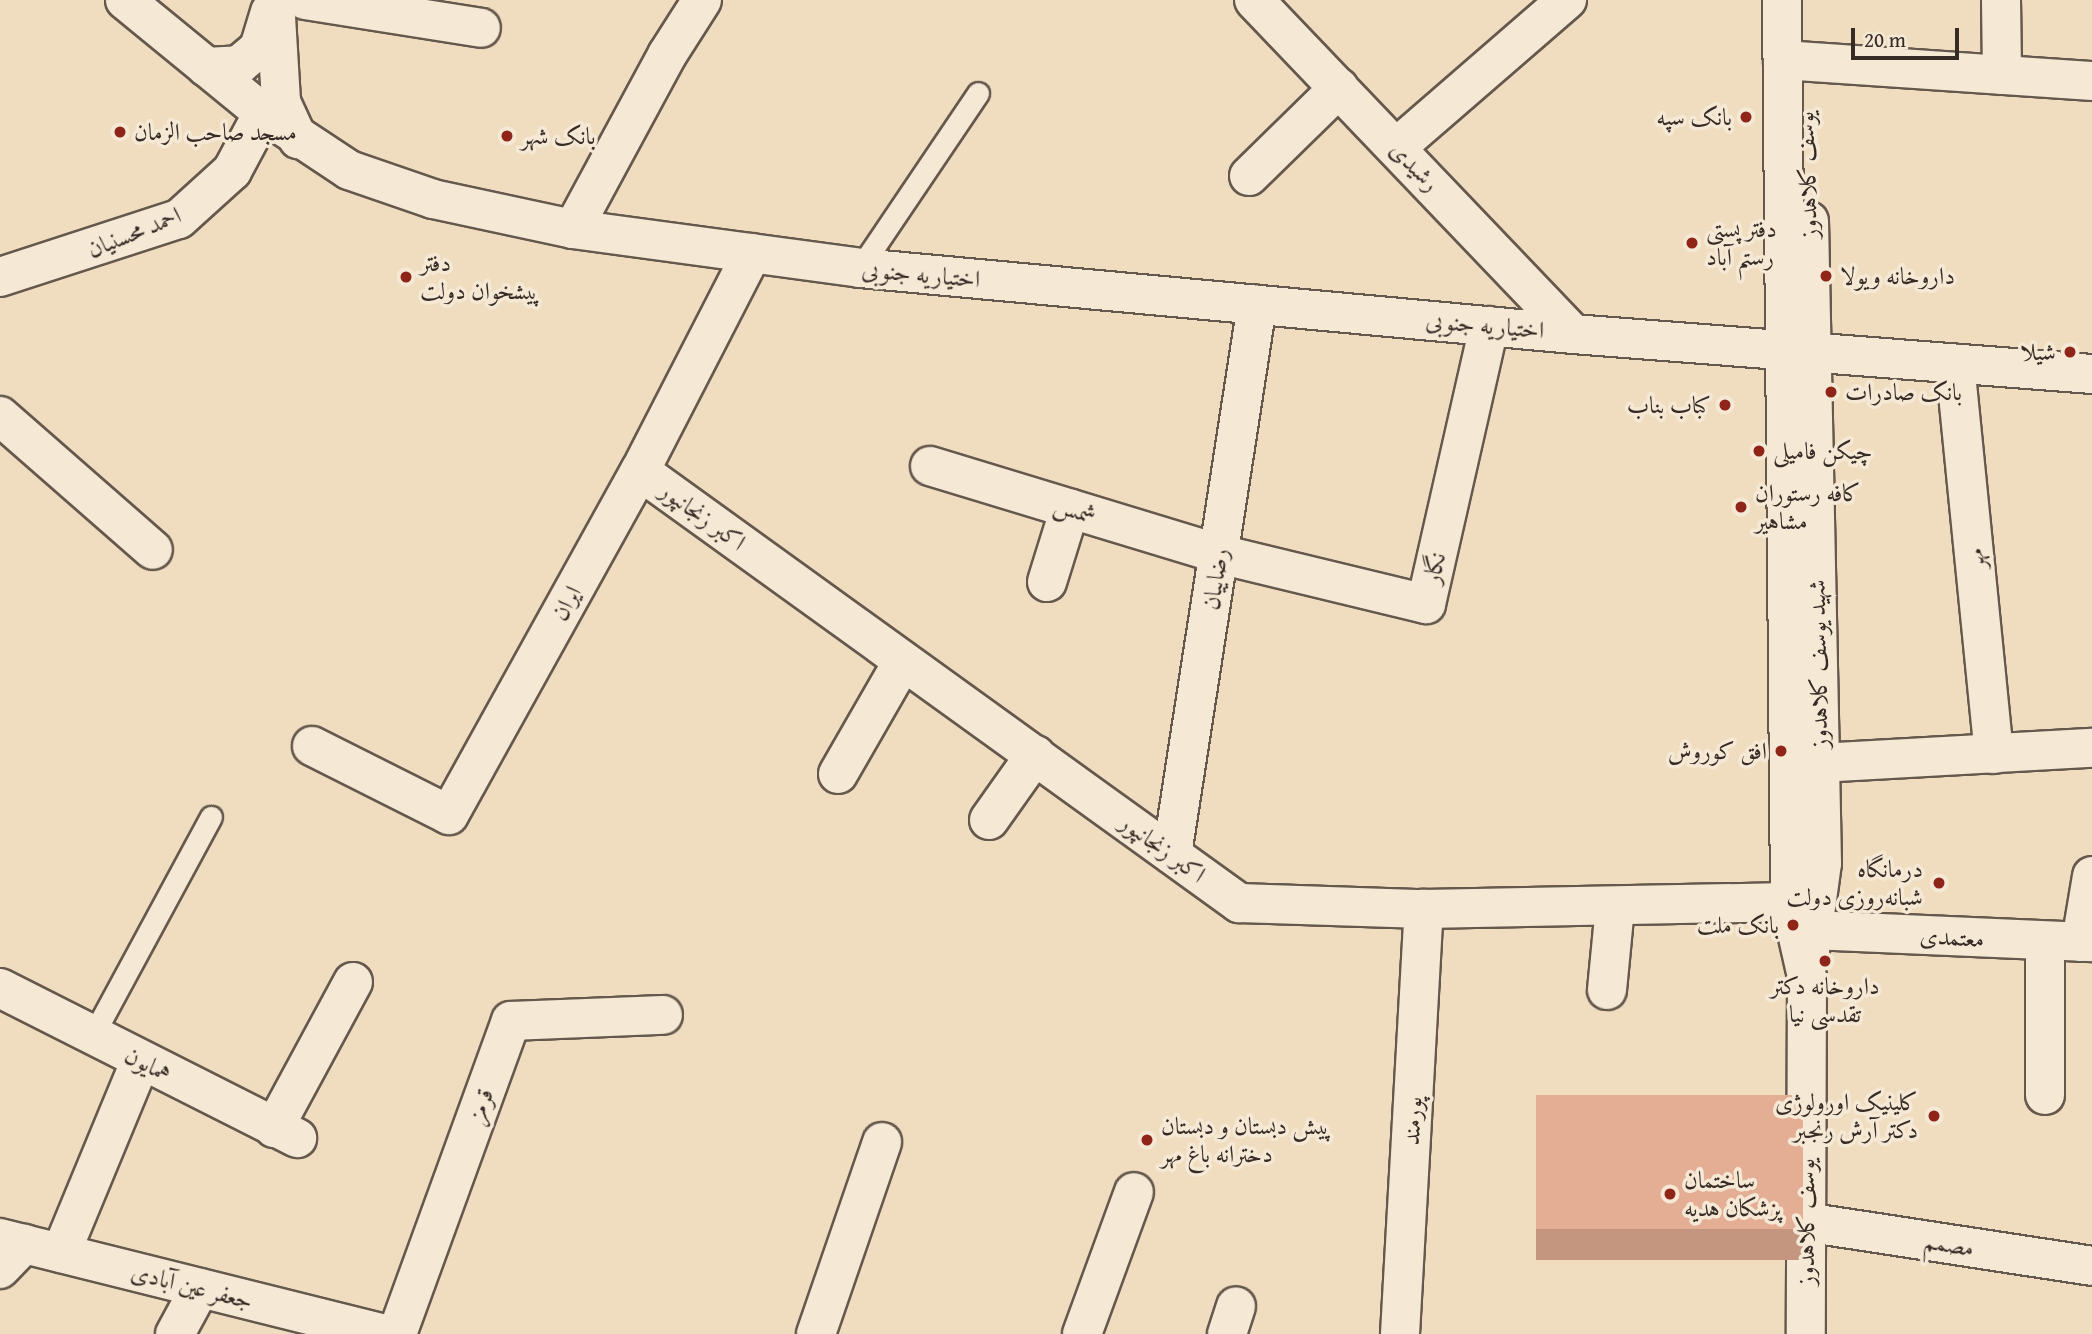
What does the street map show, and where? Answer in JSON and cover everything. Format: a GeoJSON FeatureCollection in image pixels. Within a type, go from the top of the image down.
{"type":"FeatureCollection","features":[{"type":"Feature","properties":{"kind":"street","name":"اختیاریه جنوبی"},"geometry":{"type":"LineString","coordinates":[[125,0],[263,113],[298,139],[349,170],[433,199],[573,229],[860,268],[1573,334],[1797,349],[2092,374]]}},
{"type":"Feature","properties":{"kind":"street"},"geometry":{"type":"LineString","coordinates":[[206,67],[239,65],[259,48],[274,0]]}},
{"type":"Feature","properties":{"kind":"street"},"geometry":{"type":"LineString","coordinates":[[274,0],[281,102],[298,139]]}},
{"type":"Feature","properties":{"kind":"street"},"geometry":{"type":"LineString","coordinates":[[305,0],[481,28]]}},
{"type":"Feature","properties":{"kind":"street"},"geometry":{"type":"LineString","coordinates":[[573,229],[702,0]]}},
{"type":"Feature","properties":{"kind":"street","name":"رشیدی"},"geometry":{"type":"LineString","coordinates":[[1254,0],[1573,334]]}},
{"type":"Feature","properties":{"kind":"street"},"geometry":{"type":"LineString","coordinates":[[1397,147],[1567,0]]}},
{"type":"Feature","properties":{"kind":"street","name":"یوسف کلاهدوز"},"geometry":{"type":"LineString","coordinates":[[1782,0],[1793,61],[1797,349]]}},
{"type":"Feature","properties":{"kind":"street","name":"یوسف کلاهدوز"},"geometry":{"type":"LineString","coordinates":[[1793,61],[1804,0]]}},
{"type":"Feature","properties":{"kind":"street"},"geometry":{"type":"LineString","coordinates":[[2001,0],[2002,75]]}},
{"type":"Feature","properties":{"kind":"street"},"geometry":{"type":"LineString","coordinates":[[1793,61],[2092,81]]}},
{"type":"Feature","properties":{"kind":"street"},"geometry":{"type":"LineString","coordinates":[[1249,176],[1339,88]]}},
{"type":"Feature","properties":{"kind":"street","name":"احمد محسنیان"},"geometry":{"type":"LineString","coordinates":[[0,276],[179,219],[232,171],[263,113]]}},
{"type":"Feature","properties":{"kind":"street","name":"ایران"},"geometry":{"type":"LineString","coordinates":[[312,746],[449,815],[640,471],[751,253]]}},
{"type":"Feature","properties":{"kind":"street","name":"رضاییان"},"geometry":{"type":"LineString","coordinates":[[1172,854],[1257,305]]}},
{"type":"Feature","properties":{"kind":"street","name":"نگار"},"geometry":{"type":"LineString","coordinates":[[1219,554],[1426,604],[1489,326]]}},
{"type":"Feature","properties":{"kind":"street","name":"شهید یوسف کلاهدوز"},"geometry":{"type":"LineString","coordinates":[[1797,349],[1820,762],[1822,863],[1801,916]]}},
{"type":"Feature","properties":{"kind":"street","name":"شهید یوسف کلاهدوز"},"geometry":{"type":"LineString","coordinates":[[1797,349],[1801,916],[1807,977]]}},
{"type":"Feature","properties":{"kind":"street","name":"مهر"},"geometry":{"type":"LineString","coordinates":[[1955,364],[1994,754]]}},
{"type":"Feature","properties":{"kind":"street"},"geometry":{"type":"LineString","coordinates":[[0,416],[153,550]]}},
{"type":"Feature","properties":{"kind":"street","name":"شمس"},"geometry":{"type":"LineString","coordinates":[[930,466],[1219,554]]}},
{"type":"Feature","properties":{"kind":"street","name":"اکبر زنجانپور"},"geometry":{"type":"LineString","coordinates":[[640,471],[1240,903],[1424,909],[1615,907],[1801,916]]}},
{"type":"Feature","properties":{"kind":"street"},"geometry":{"type":"LineString","coordinates":[[1047,582],[1070,508]]}},
{"type":"Feature","properties":{"kind":"street"},"geometry":{"type":"LineString","coordinates":[[838,774],[904,661]]}},
{"type":"Feature","properties":{"kind":"street"},"geometry":{"type":"LineString","coordinates":[[1820,762],[2092,748]]}},
{"type":"Feature","properties":{"kind":"street"},"geometry":{"type":"LineString","coordinates":[[989,820],[1035,755]]}},
{"type":"Feature","properties":{"kind":"street"},"geometry":{"type":"LineString","coordinates":[[2045,1094],[2073,942],[2092,876]]}},
{"type":"Feature","properties":{"kind":"street"},"geometry":{"type":"LineString","coordinates":[[1607,990],[1615,907]]}},
{"type":"Feature","properties":{"kind":"street","name":"پورمند"},"geometry":{"type":"LineString","coordinates":[[1401,1334],[1424,909]]}},
{"type":"Feature","properties":{"kind":"street","name":"معتمدی"},"geometry":{"type":"LineString","coordinates":[[1801,916],[2073,942]]}},
{"type":"Feature","properties":{"kind":"street","name":"یوسف کلاهدوز"},"geometry":{"type":"LineString","coordinates":[[1805,1334],[1807,977]]}},
{"type":"Feature","properties":{"kind":"street","name":"همایون"},"geometry":{"type":"LineString","coordinates":[[0,988],[285,1133],[353,982]]}},
{"type":"Feature","properties":{"kind":"street","name":"قرمز"},"geometry":{"type":"LineString","coordinates":[[397,1334],[511,1021],[663,1015]]}},
{"type":"Feature","properties":{"kind":"street"},"geometry":{"type":"LineString","coordinates":[[61,1253],[141,1060]]}},
{"type":"Feature","properties":{"kind":"street"},"geometry":{"type":"LineString","coordinates":[[816,1334],[882,1142]]}},
{"type":"Feature","properties":{"kind":"street"},"geometry":{"type":"LineString","coordinates":[[1082,1334],[1134,1192]]}},
{"type":"Feature","properties":{"kind":"street","name":"مصمم"},"geometry":{"type":"LineString","coordinates":[[1805,1222],[2092,1266]]}},
{"type":"Feature","properties":{"kind":"street","name":"جعفر عین آبادی"},"geometry":{"type":"LineString","coordinates":[[8,1250],[61,1253],[385,1334]]}},
{"type":"Feature","properties":{"kind":"street"},"geometry":{"type":"LineString","coordinates":[[175,1334],[200,1288]]}},
{"type":"Feature","properties":{"kind":"lane"},"geometry":{"type":"LineString","coordinates":[[860,268],[978,93]]}},
{"type":"Feature","properties":{"kind":"lane"},"geometry":{"type":"LineString","coordinates":[[93,1035],[211,817]]}},
{"type":"Feature","properties":{"kind":"building","name":"ساختمان پزشکان هدیه"},"geometry":{"type":"Polygon","coordinates":[[[1536,1095],[1803,1095],[1803,1229],[1536,1229],[1536,1095]]]}},
{"type":"Feature","properties":{"kind":"place","name":"بانک سپه"},"geometry":{"type":"Point","coordinates":[1746,117]}},
{"type":"Feature","properties":{"kind":"place","name":"مسجد صاحب الزمان"},"geometry":{"type":"Point","coordinates":[120,132]}},
{"type":"Feature","properties":{"kind":"place","name":"بانک شهر"},"geometry":{"type":"Point","coordinates":[507,136]}},
{"type":"Feature","properties":{"kind":"place","name":"دفتر پستی رستم آباد"},"geometry":{"type":"Point","coordinates":[1692,243]}},
{"type":"Feature","properties":{"kind":"place","name":"داروخانه ویولا"},"geometry":{"type":"Point","coordinates":[1826,276]}},
{"type":"Feature","properties":{"kind":"place","name":"دفتر پیشخوان دولت"},"geometry":{"type":"Point","coordinates":[406,277]}},
{"type":"Feature","properties":{"kind":"place","name":"شیلا"},"geometry":{"type":"Point","coordinates":[2070,352]}},
{"type":"Feature","properties":{"kind":"place","name":"بانک صادرات"},"geometry":{"type":"Point","coordinates":[1831,392]}},
{"type":"Feature","properties":{"kind":"place","name":"کباب بناب"},"geometry":{"type":"Point","coordinates":[1725,405]}},
{"type":"Feature","properties":{"kind":"place","name":"چیکن فامیلی"},"geometry":{"type":"Point","coordinates":[1759,451]}},
{"type":"Feature","properties":{"kind":"place","name":"کافه رستوران مشاهیر"},"geometry":{"type":"Point","coordinates":[1741,507]}},
{"type":"Feature","properties":{"kind":"place","name":"افق کوروش"},"geometry":{"type":"Point","coordinates":[1781,751]}},
{"type":"Feature","properties":{"kind":"place","name":"درمانگاه شبانه‌روزی دولت"},"geometry":{"type":"Point","coordinates":[1939,883]}},
{"type":"Feature","properties":{"kind":"place","name":"بانک ملت"},"geometry":{"type":"Point","coordinates":[1793,925]}},
{"type":"Feature","properties":{"kind":"place","name":"داروخانه دکتر تقدسی نیا"},"geometry":{"type":"Point","coordinates":[1825,961]}},
{"type":"Feature","properties":{"kind":"place","name":"کلینیک اورولوژی دکتر آرش رنجبر"},"geometry":{"type":"Point","coordinates":[1934,1116]}},
{"type":"Feature","properties":{"kind":"place","name":"پیش دبستان و دبستان دخترانه باغ مهر"},"geometry":{"type":"Point","coordinates":[1147,1140]}},
{"type":"Feature","properties":{"kind":"place","name":"ساختمان پزشکان هدیه"},"geometry":{"type":"Point","coordinates":[1670,1194]}}]}
